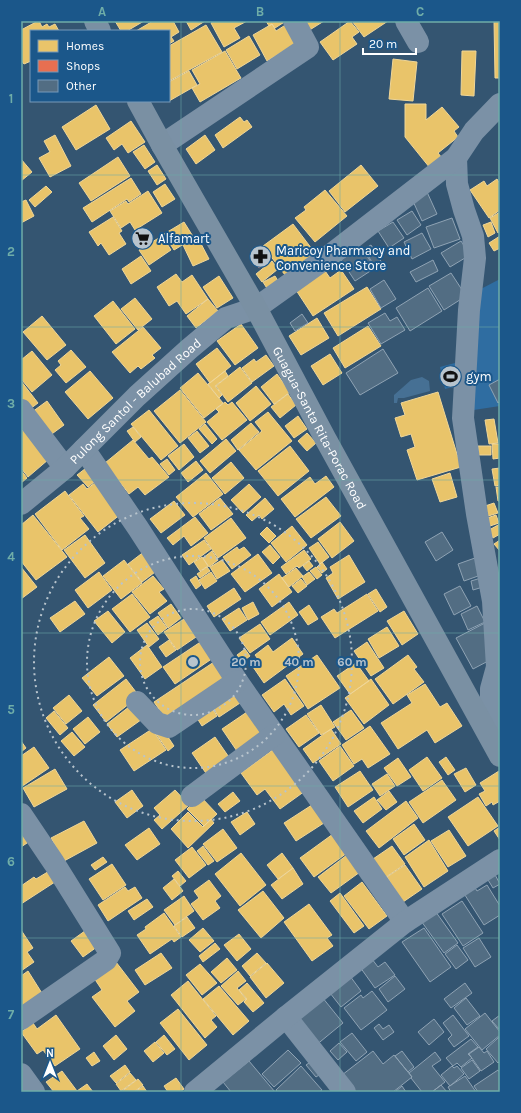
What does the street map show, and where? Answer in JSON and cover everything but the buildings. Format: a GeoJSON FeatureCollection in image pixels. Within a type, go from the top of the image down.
{"type":"FeatureCollection","features":[{"type":"Feature","properties":{"kind":"main road"},"geometry":{"type":"LineString","coordinates":[[95,21],[100,30]]}},
{"type":"Feature","properties":{"kind":"main road","name":"Guagua-Santa Rita-Porac Road"},"geometry":{"type":"LineString","coordinates":[[139,102],[256,308],[325,438],[498,748]]}},
{"type":"Feature","properties":{"kind":"street"},"geometry":{"type":"LineString","coordinates":[[162,145],[308,47],[294,21]]}},
{"type":"Feature","properties":{"kind":"street"},"geometry":{"type":"LineString","coordinates":[[406,21],[418,42]]}},
{"type":"Feature","properties":{"kind":"street","name":"Pulong Santol - Balubad Road"},"geometry":{"type":"LineString","coordinates":[[21,504],[66,468],[137,396],[226,318],[256,308],[333,253],[456,158],[474,131],[500,104]]}},
{"type":"Feature","properties":{"kind":"street"},"geometry":{"type":"LineString","coordinates":[[456,158],[458,184],[464,210],[473,236],[475,258],[469,310],[463,418],[477,514],[493,601],[497,667],[491,689],[491,704],[498,748]]}},
{"type":"Feature","properties":{"kind":"street"},"geometry":{"type":"LineString","coordinates":[[21,410],[66,468]]}},
{"type":"Feature","properties":{"kind":"street"},"geometry":{"type":"LineString","coordinates":[[84,449],[138,528],[237,681],[405,922]]}},
{"type":"Feature","properties":{"kind":"street"},"geometry":{"type":"LineString","coordinates":[[137,702],[157,723],[169,726],[237,681]]}},
{"type":"Feature","properties":{"kind":"street"},"geometry":{"type":"LineString","coordinates":[[192,796],[274,735]]}},
{"type":"Feature","properties":{"kind":"street"},"geometry":{"type":"LineString","coordinates":[[21,814],[54,863],[110,953],[106,960],[21,1019]]}},
{"type":"Feature","properties":{"kind":"street"},"geometry":{"type":"LineString","coordinates":[[196,1092],[286,1017],[405,922],[500,860]]}},
{"type":"Feature","properties":{"kind":"street"},"geometry":{"type":"LineString","coordinates":[[286,1017],[345,1092]]}},
{"type":"Feature","properties":{"kind":"shaded area"},"geometry":{"type":"Polygon","coordinates":[[[500,279],[500,406],[467,411],[477,291],[500,279]]]}},
{"type":"Feature","properties":{"kind":"shaded area","name":"gym"},"geometry":{"type":"Polygon","coordinates":[[[455,363],[461,385],[445,389],[440,367],[455,363]]]}},
{"type":"Feature","properties":{"kind":"shaded area"},"geometry":{"type":"Polygon","coordinates":[[[422,377],[429,381],[430,391],[404,398],[398,398],[397,403],[394,403],[394,395],[411,380],[422,377]]]}},
{"type":"Feature","properties":{"kind":"place","name":"Alfamart"},"geometry":{"type":"Point","coordinates":[143,238]}},
{"type":"Feature","properties":{"kind":"place","name":"Maricoy Pharmacy and Convenience Store"},"geometry":{"type":"Point","coordinates":[260,257]}},
{"type":"Feature","properties":{"kind":"place","name":"gym"},"geometry":{"type":"Point","coordinates":[450,376]}}]}
